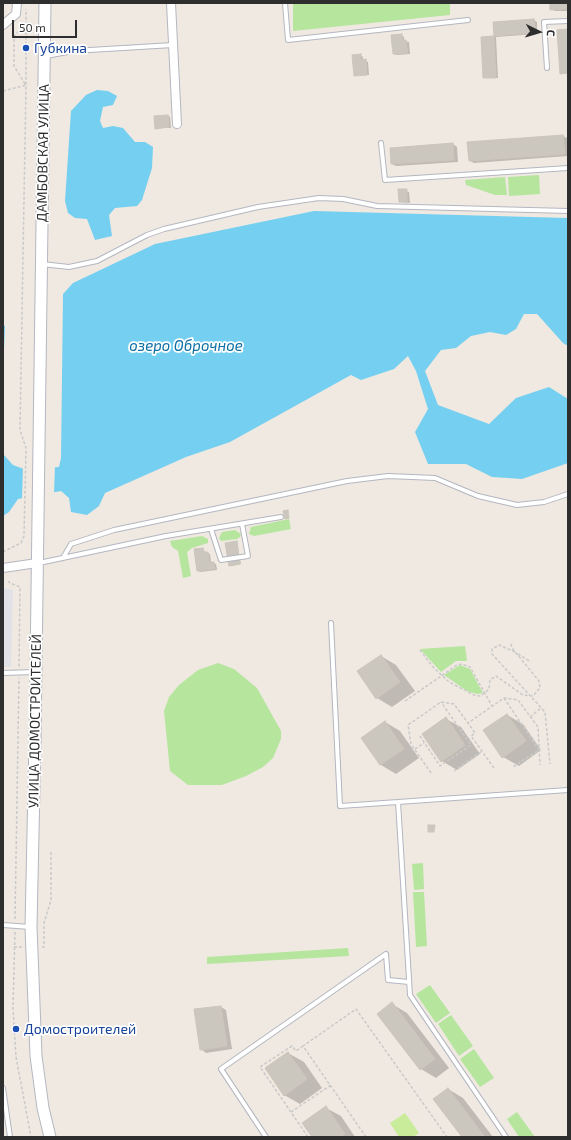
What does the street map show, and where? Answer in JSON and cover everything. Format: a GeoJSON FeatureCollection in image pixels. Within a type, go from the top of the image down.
{"type":"FeatureCollection","features":[{"type":"Feature","properties":{"kind":"main road","name":"ДАМБОВСКАЯ УЛИЦА"},"geometry":{"type":"LineString","coordinates":[[41,303],[44,3]]}},
{"type":"Feature","properties":{"kind":"main road","name":"УЛИЦА ДОМОСТРОИТЕЛЕЙ"},"geometry":{"type":"LineString","coordinates":[[41,303],[31,927],[36,1056],[50,1137]]}},
{"type":"Feature","properties":{"kind":"street"},"geometry":{"type":"LineString","coordinates":[[3,25],[16,14],[17,3]]}},
{"type":"Feature","properties":{"kind":"street"},"geometry":{"type":"LineString","coordinates":[[171,3],[177,124]]}},
{"type":"Feature","properties":{"kind":"street"},"geometry":{"type":"LineString","coordinates":[[3,568],[37,563]]}},
{"type":"Feature","properties":{"kind":"lane"},"geometry":{"type":"LineString","coordinates":[[285,3],[288,40],[468,20]]}},
{"type":"Feature","properties":{"kind":"lane"},"geometry":{"type":"LineString","coordinates":[[547,68],[544,22],[568,21]]}},
{"type":"Feature","properties":{"kind":"lane"},"geometry":{"type":"LineString","coordinates":[[44,56],[73,51],[173,45]]}},
{"type":"Feature","properties":{"kind":"lane"},"geometry":{"type":"LineString","coordinates":[[381,143],[385,180],[568,168]]}},
{"type":"Feature","properties":{"kind":"lane"},"geometry":{"type":"LineString","coordinates":[[41,264],[69,267],[97,261],[141,238],[164,229],[258,207],[319,198],[343,199],[377,206],[568,211]]}},
{"type":"Feature","properties":{"kind":"lane"},"geometry":{"type":"LineString","coordinates":[[63,558],[71,544],[114,530],[347,481],[388,476],[435,478],[478,496],[517,505],[544,502],[568,494]]}},
{"type":"Feature","properties":{"kind":"lane"},"geometry":{"type":"LineString","coordinates":[[37,563],[166,536],[281,517]]}},
{"type":"Feature","properties":{"kind":"lane"},"geometry":{"type":"LineString","coordinates":[[211,529],[221,560],[248,556],[242,524]]}},
{"type":"Feature","properties":{"kind":"lane"},"geometry":{"type":"LineString","coordinates":[[331,623],[340,806],[568,790]]}},
{"type":"Feature","properties":{"kind":"lane"},"geometry":{"type":"LineString","coordinates":[[3,673],[36,672]]}},
{"type":"Feature","properties":{"kind":"lane"},"geometry":{"type":"LineString","coordinates":[[398,802],[410,995],[506,1137]]}},
{"type":"Feature","properties":{"kind":"lane"},"geometry":{"type":"LineString","coordinates":[[3,925],[31,927]]}},
{"type":"Feature","properties":{"kind":"lane"},"geometry":{"type":"LineString","coordinates":[[266,1137],[221,1069],[386,954],[388,980],[409,982]]}},
{"type":"Feature","properties":{"kind":"lane"},"geometry":{"type":"LineString","coordinates":[[3,1088],[10,1137]]}},
{"type":"Feature","properties":{"kind":"path"},"geometry":{"type":"LineString","coordinates":[[3,552],[21,543],[24,536],[26,448],[20,430],[26,3]]}},
{"type":"Feature","properties":{"kind":"path"},"geometry":{"type":"LineString","coordinates":[[26,24],[14,36],[14,66],[26,85]]}},
{"type":"Feature","properties":{"kind":"path"},"geometry":{"type":"LineString","coordinates":[[3,91],[26,85]]}},
{"type":"Feature","properties":{"kind":"path"},"geometry":{"type":"LineString","coordinates":[[8,581],[10,584],[20,587],[15,919]]}},
{"type":"Feature","properties":{"kind":"path"},"geometry":{"type":"LineString","coordinates":[[420,650],[449,682],[474,695],[480,696],[489,690],[490,680],[496,676],[523,695],[531,696],[538,693],[540,688],[538,681],[512,648],[511,645],[513,642]]}},
{"type":"Feature","properties":{"kind":"path"},"geometry":{"type":"LineString","coordinates":[[531,662],[517,653],[499,645],[492,649],[492,654],[545,712],[550,764]]}},
{"type":"Feature","properties":{"kind":"path"},"geometry":{"type":"LineString","coordinates":[[405,701],[457,665],[466,665],[470,667],[492,706]]}},
{"type":"Feature","properties":{"kind":"path"},"geometry":{"type":"LineString","coordinates":[[504,698],[539,750]]}},
{"type":"Feature","properties":{"kind":"path"},"geometry":{"type":"LineString","coordinates":[[468,723],[504,698],[518,700],[538,727],[540,765]]}},
{"type":"Feature","properties":{"kind":"path"},"geometry":{"type":"LineString","coordinates":[[420,736],[440,766],[470,745],[441,702]]}},
{"type":"Feature","properties":{"kind":"path"},"geometry":{"type":"LineString","coordinates":[[432,772],[411,744],[408,725],[441,702],[454,704],[476,733],[471,736],[494,768]]}},
{"type":"Feature","properties":{"kind":"path"},"geometry":{"type":"LineString","coordinates":[[530,716],[541,708]]}},
{"type":"Feature","properties":{"kind":"path"},"geometry":{"type":"LineString","coordinates":[[415,749],[424,743]]}},
{"type":"Feature","properties":{"kind":"path"},"geometry":{"type":"LineString","coordinates":[[513,767],[539,750]]}},
{"type":"Feature","properties":{"kind":"path"},"geometry":{"type":"LineString","coordinates":[[454,771],[482,751]]}},
{"type":"Feature","properties":{"kind":"path"},"geometry":{"type":"LineString","coordinates":[[42,947],[44,947],[44,923],[51,900],[51,851]]}},
{"type":"Feature","properties":{"kind":"path"},"geometry":{"type":"LineString","coordinates":[[14,932],[13,1008],[16,1057],[31,1137]]}},
{"type":"Feature","properties":{"kind":"path"},"geometry":{"type":"LineString","coordinates":[[14,947],[24,947]]}},
{"type":"Feature","properties":{"kind":"path"},"geometry":{"type":"LineString","coordinates":[[308,1137],[260,1067],[292,1046],[296,1051],[356,1009],[447,1137]]}},
{"type":"Feature","properties":{"kind":"path"},"geometry":{"type":"LineString","coordinates":[[303,1046],[366,1137]]}},
{"type":"Feature","properties":{"kind":"path"},"geometry":{"type":"LineString","coordinates":[[291,1112],[330,1085]]}},
{"type":"Feature","properties":{"kind":"shaded area"},"geometry":{"type":"Polygon","coordinates":[[[3,588],[13,590],[11,667],[3,667],[3,588]]]}},
{"type":"Feature","properties":{"kind":"green space"},"geometry":{"type":"Polygon","coordinates":[[[293,3],[450,3],[450,15],[293,31],[293,3]]]}},
{"type":"Feature","properties":{"kind":"green space"},"geometry":{"type":"Polygon","coordinates":[[[539,175],[540,194],[509,196],[508,177],[539,175]]]}},
{"type":"Feature","properties":{"kind":"green space"},"geometry":{"type":"Polygon","coordinates":[[[505,177],[507,195],[495,195],[466,185],[465,180],[505,177]]]}},
{"type":"Feature","properties":{"kind":"green space"},"geometry":{"type":"Polygon","coordinates":[[[289,519],[291,529],[254,536],[249,534],[251,527],[289,519]]]}},
{"type":"Feature","properties":{"kind":"green space"},"geometry":{"type":"Polygon","coordinates":[[[235,530],[241,534],[237,539],[221,541],[219,538],[222,532],[235,530]]]}},
{"type":"Feature","properties":{"kind":"green space"},"geometry":{"type":"Polygon","coordinates":[[[202,536],[208,539],[208,543],[192,548],[187,552],[191,576],[183,578],[178,551],[172,547],[170,541],[202,536]]]}},
{"type":"Feature","properties":{"kind":"green space"},"geometry":{"type":"Polygon","coordinates":[[[465,646],[467,661],[456,661],[441,672],[420,649],[465,646]]]}},
{"type":"Feature","properties":{"kind":"green space"},"geometry":{"type":"Polygon","coordinates":[[[218,663],[234,669],[257,688],[281,731],[281,739],[273,758],[263,767],[246,776],[222,785],[188,785],[170,771],[164,711],[169,697],[179,685],[198,670],[218,663]]]}},
{"type":"Feature","properties":{"kind":"green space"},"geometry":{"type":"Polygon","coordinates":[[[460,665],[470,669],[483,693],[477,694],[467,691],[444,675],[460,665]]]}},
{"type":"Feature","properties":{"kind":"green space"},"geometry":{"type":"Polygon","coordinates":[[[423,863],[424,889],[414,890],[412,864],[423,863]]]}},
{"type":"Feature","properties":{"kind":"green space"},"geometry":{"type":"Polygon","coordinates":[[[413,892],[424,892],[427,946],[416,947],[413,892]]]}},
{"type":"Feature","properties":{"kind":"green space"},"geometry":{"type":"Polygon","coordinates":[[[348,948],[349,956],[207,964],[207,957],[348,948]]]}},
{"type":"Feature","properties":{"kind":"green space"},"geometry":{"type":"Polygon","coordinates":[[[430,985],[450,1013],[436,1023],[416,994],[430,985]]]}},
{"type":"Feature","properties":{"kind":"green space"},"geometry":{"type":"Polygon","coordinates":[[[451,1015],[473,1046],[459,1056],[438,1024],[451,1015]]]}},
{"type":"Feature","properties":{"kind":"green space"},"geometry":{"type":"Polygon","coordinates":[[[474,1049],[494,1078],[480,1087],[460,1059],[474,1049]]]}},
{"type":"Feature","properties":{"kind":"green space"},"geometry":{"type":"Polygon","coordinates":[[[517,1112],[535,1137],[519,1137],[507,1119],[517,1112]]]}},
{"type":"Feature","properties":{"kind":"green space"},"geometry":{"type":"Polygon","coordinates":[[[405,1113],[419,1133],[413,1137],[399,1137],[390,1123],[405,1113]]]}},
{"type":"Feature","properties":{"kind":"water"},"geometry":{"type":"Polygon","coordinates":[[[97,90],[108,91],[117,96],[113,105],[103,107],[100,121],[103,128],[113,126],[123,128],[135,142],[145,142],[153,147],[152,168],[142,200],[137,206],[115,208],[109,215],[112,236],[95,240],[87,219],[75,218],[68,213],[65,201],[71,111],[86,95],[97,90]]]}},
{"type":"Feature","properties":{"kind":"water","name":"озеро Оброчное"},"geometry":{"type":"Polygon","coordinates":[[[314,211],[568,218],[568,346],[563,343],[537,314],[524,314],[516,329],[506,335],[490,332],[471,336],[456,348],[441,350],[425,371],[438,405],[489,424],[516,398],[549,387],[568,399],[568,463],[522,479],[492,477],[466,464],[428,464],[415,432],[428,409],[416,371],[408,356],[394,369],[361,380],[351,375],[230,442],[186,457],[105,493],[99,506],[87,515],[71,512],[69,498],[61,491],[18,499],[9,512],[3,516],[3,454],[13,465],[24,469],[59,467],[61,458],[63,294],[73,283],[155,244],[314,211]]]}},
{"type":"Feature","properties":{"kind":"water"},"geometry":{"type":"Polygon","coordinates":[[[3,325],[5,326],[3,374],[3,325]]]}},
{"type":"Feature","properties":{"kind":"pier"},"geometry":{"type":"Polygon","coordinates":[[[55,465],[54,494],[22,500],[23,466],[55,465]]]}},
{"type":"Feature","properties":{"kind":"building"},"geometry":{"type":"Polygon","coordinates":[[[550,3],[568,3],[568,9],[550,10],[550,3]]]}},
{"type":"Feature","properties":{"kind":"building"},"geometry":{"type":"Polygon","coordinates":[[[534,19],[535,33],[494,36],[493,22],[534,19]]]}},
{"type":"Feature","properties":{"kind":"building"},"geometry":{"type":"Polygon","coordinates":[[[568,29],[568,73],[560,74],[557,30],[568,29]]]}},
{"type":"Feature","properties":{"kind":"building"},"geometry":{"type":"Polygon","coordinates":[[[402,34],[402,40],[406,40],[408,53],[393,54],[391,35],[402,34]]]}},
{"type":"Feature","properties":{"kind":"building"},"geometry":{"type":"Polygon","coordinates":[[[494,36],[496,78],[483,78],[481,37],[494,36]]]}},
{"type":"Feature","properties":{"kind":"building"},"geometry":{"type":"Polygon","coordinates":[[[361,54],[361,60],[366,59],[367,75],[354,76],[352,55],[361,54]]]}},
{"type":"Feature","properties":{"kind":"building"},"geometry":{"type":"Polygon","coordinates":[[[168,115],[169,127],[155,129],[154,116],[168,115]]]}},
{"type":"Feature","properties":{"kind":"building"},"geometry":{"type":"Polygon","coordinates":[[[563,135],[565,154],[469,161],[467,142],[563,135]]]}},
{"type":"Feature","properties":{"kind":"building"},"geometry":{"type":"Polygon","coordinates":[[[453,143],[454,160],[391,164],[390,148],[453,143]]]}},
{"type":"Feature","properties":{"kind":"building"},"geometry":{"type":"Polygon","coordinates":[[[398,189],[407,189],[407,202],[399,202],[398,189]]]}},
{"type":"Feature","properties":{"kind":"building"},"geometry":{"type":"Polygon","coordinates":[[[288,510],[289,518],[285,519],[283,511],[288,510]]]}},
{"type":"Feature","properties":{"kind":"building"},"geometry":{"type":"Polygon","coordinates":[[[237,541],[240,564],[229,566],[225,543],[237,541]]]}},
{"type":"Feature","properties":{"kind":"building"},"geometry":{"type":"Polygon","coordinates":[[[203,548],[204,552],[208,552],[209,562],[214,562],[215,569],[197,571],[194,549],[203,548]]]}},
{"type":"Feature","properties":{"kind":"building"},"geometry":{"type":"Polygon","coordinates":[[[381,655],[400,682],[376,699],[357,671],[381,655]]]}},
{"type":"Feature","properties":{"kind":"building"},"geometry":{"type":"Polygon","coordinates":[[[507,714],[526,741],[502,758],[483,730],[507,714]]]}},
{"type":"Feature","properties":{"kind":"building"},"geometry":{"type":"Polygon","coordinates":[[[446,717],[465,745],[441,762],[422,734],[446,717]]]}},
{"type":"Feature","properties":{"kind":"building"},"geometry":{"type":"Polygon","coordinates":[[[385,721],[404,749],[380,765],[361,738],[385,721]]]}},
{"type":"Feature","properties":{"kind":"building"},"geometry":{"type":"Polygon","coordinates":[[[428,825],[435,825],[434,832],[428,832],[428,825]]]}},
{"type":"Feature","properties":{"kind":"building"},"geometry":{"type":"Polygon","coordinates":[[[392,1002],[435,1059],[420,1070],[377,1014],[392,1002]]]}},
{"type":"Feature","properties":{"kind":"building"},"geometry":{"type":"Polygon","coordinates":[[[221,1006],[227,1046],[200,1050],[194,1009],[221,1006]]]}},
{"type":"Feature","properties":{"kind":"building"},"geometry":{"type":"Polygon","coordinates":[[[288,1052],[307,1079],[284,1096],[265,1068],[288,1052]]]}},
{"type":"Feature","properties":{"kind":"building"},"geometry":{"type":"Polygon","coordinates":[[[448,1088],[485,1137],[462,1137],[433,1099],[448,1088]]]}},
{"type":"Feature","properties":{"kind":"building"},"geometry":{"type":"Polygon","coordinates":[[[326,1106],[345,1134],[340,1137],[312,1137],[302,1123],[326,1106]]]}},
{"type":"Feature","properties":{"kind":"place","name":"Губкина"},"geometry":{"type":"Point","coordinates":[26,48]}},
{"type":"Feature","properties":{"kind":"place","name":"Домостроителей"},"geometry":{"type":"Point","coordinates":[16,1029]}}]}
